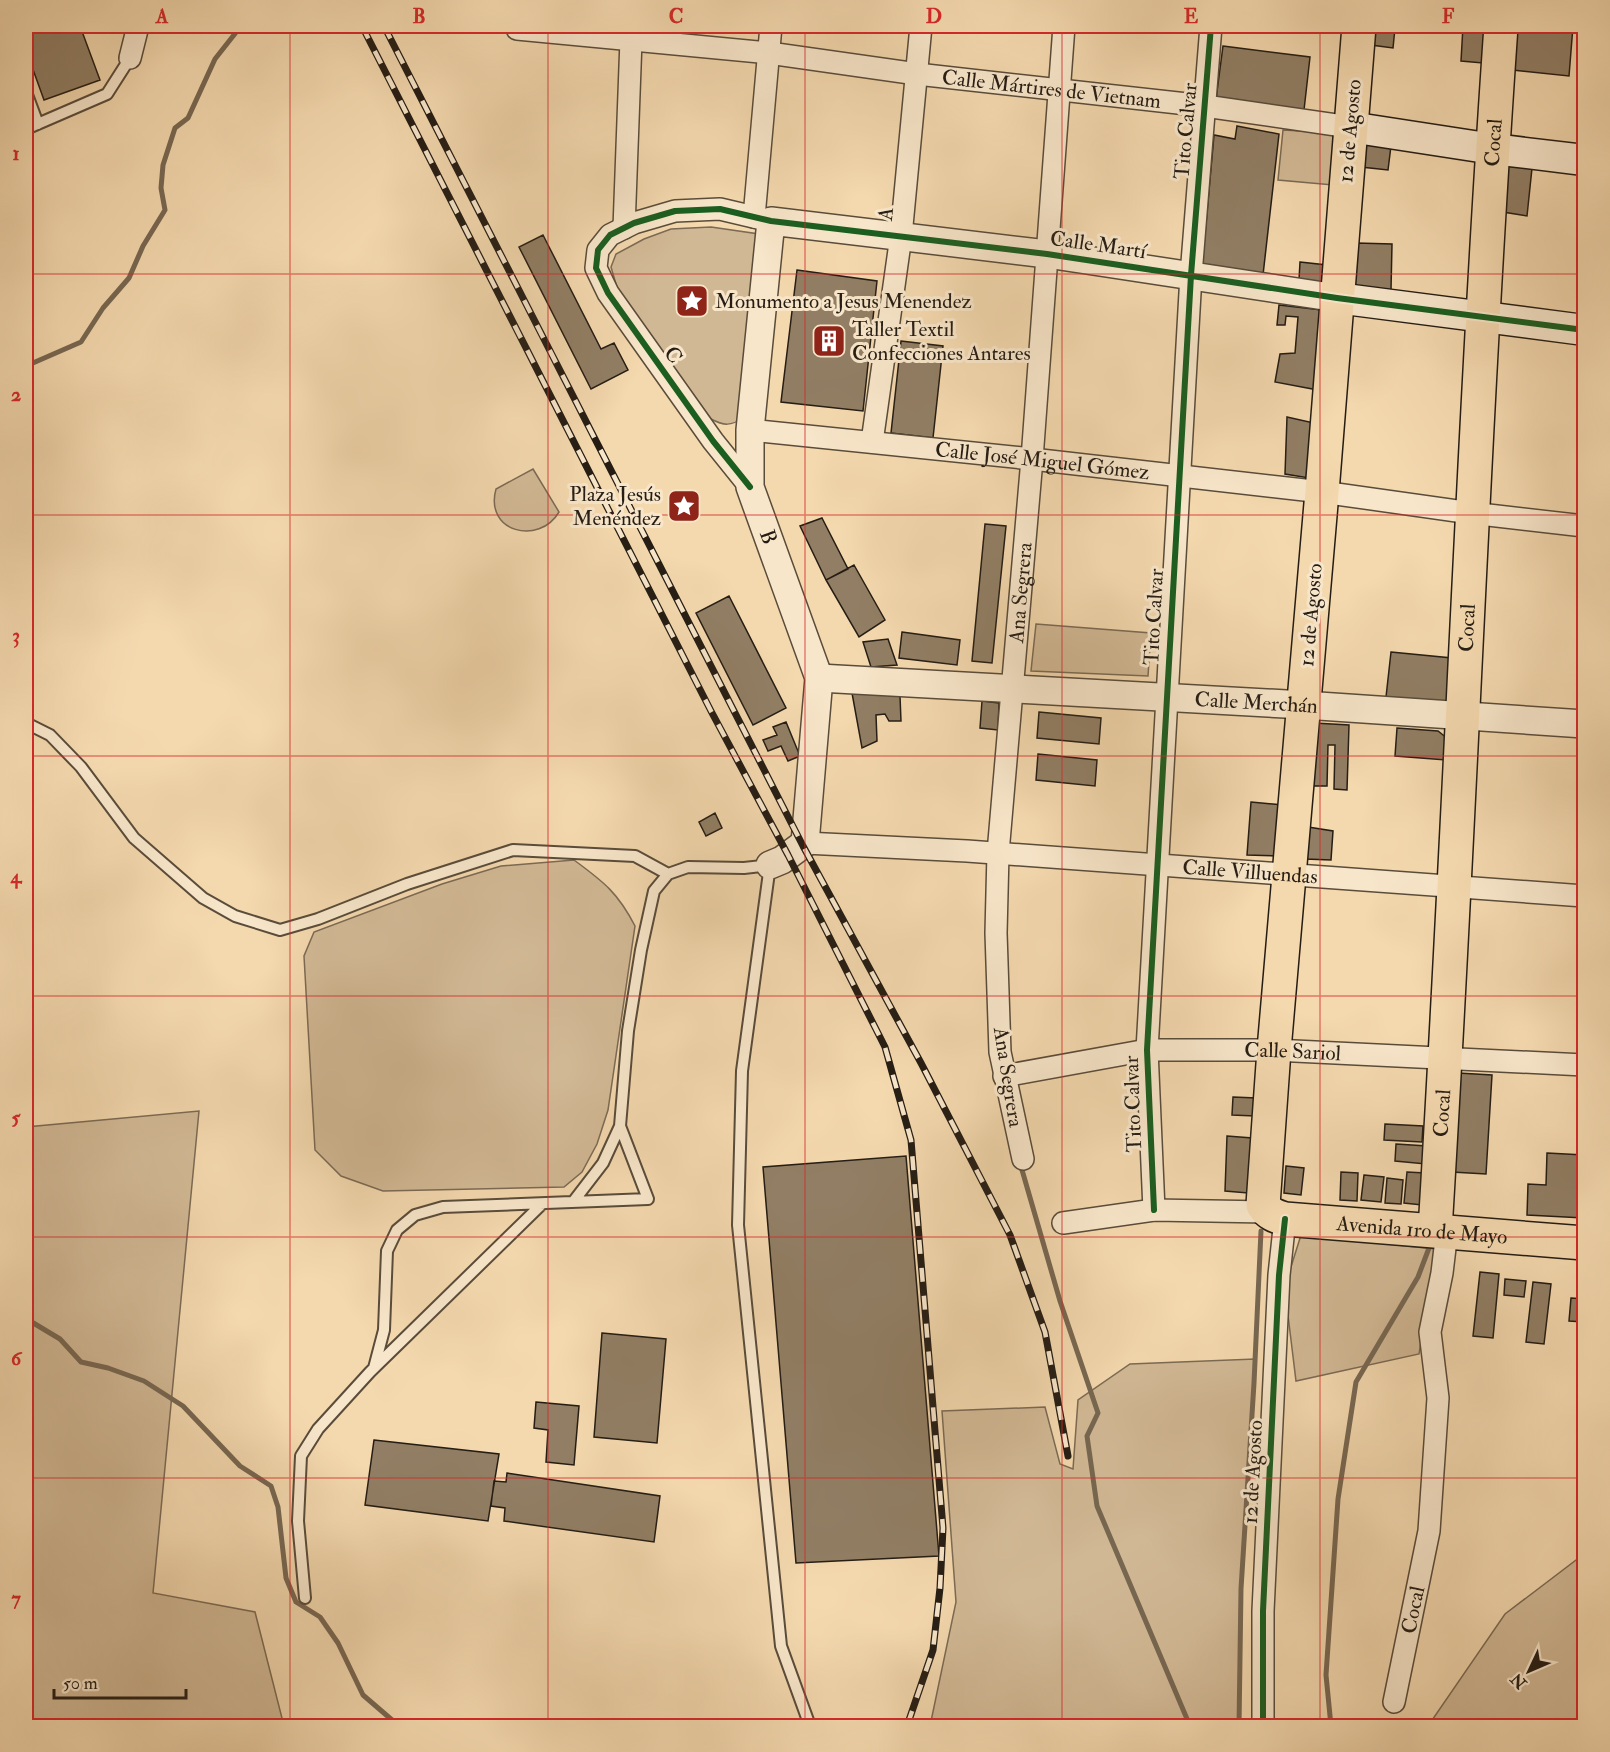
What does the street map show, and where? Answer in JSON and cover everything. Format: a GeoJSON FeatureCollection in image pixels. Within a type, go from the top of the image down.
{"type":"FeatureCollection","features":[{"type":"Feature","properties":{"kind":"main road","name":"12 de Agosto"},"geometry":{"type":"LineString","coordinates":[[1272,1212],[1274,1050],[1359,26]]}},
{"type":"Feature","properties":{"kind":"main road","name":"Cocal"},"geometry":{"type":"LineString","coordinates":[[1441,1231],[1453,887],[1471,513],[1501,26]]}},
{"type":"Feature","properties":{"kind":"main road","name":"Calle Mártires de Vietnam"},"geometry":{"type":"LineString","coordinates":[[1350,127],[1493,149],[1584,160]]}},
{"type":"Feature","properties":{"kind":"main road","name":"Calle Martí"},"geometry":{"type":"LineString","coordinates":[[1337,298],[1584,330]]}},
{"type":"Feature","properties":{"kind":"main road","name":"Avenida 1ro de Mayo"},"geometry":{"type":"LineString","coordinates":[[1272,1212],[1584,1244]]}},
{"type":"Feature","properties":{"kind":"street"},"geometry":{"type":"LineString","coordinates":[[130,58],[138,26]]}},
{"type":"Feature","properties":{"kind":"street","name":"B"},"geometry":{"type":"LineString","coordinates":[[771,26],[763,219],[750,430],[750,487],[819,678],[804,845]]}},
{"type":"Feature","properties":{"kind":"street","name":"A"},"geometry":{"type":"LineString","coordinates":[[872,442],[900,236],[921,26]]}},
{"type":"Feature","properties":{"kind":"street","name":"Ana Segrera"},"geometry":{"type":"LineString","coordinates":[[1023,1159],[999,1052],[996,933],[998,853],[1032,459],[1064,26]]}},
{"type":"Feature","properties":{"kind":"street","name":"Tito Calvar"},"geometry":{"type":"LineString","coordinates":[[1154,1210],[1147,1050],[1191,275],[1211,26]]}},
{"type":"Feature","properties":{"kind":"street","name":"Calle Mártires de Vietnam"},"geometry":{"type":"LineString","coordinates":[[517,29],[769,53],[917,74],[1205,106],[1350,127]]}},
{"type":"Feature","properties":{"kind":"street","name":"C"},"geometry":{"type":"LineString","coordinates":[[631,40],[617,231],[598,250],[596,268],[608,293],[713,441],[750,487]]}},
{"type":"Feature","properties":{"kind":"street","name":"Calle Martí"},"geometry":{"type":"LineString","coordinates":[[617,231],[675,211],[720,209],[763,219],[1047,254],[1337,298]]}},
{"type":"Feature","properties":{"kind":"street","name":"Calle José Miguel Gómez"},"geometry":{"type":"LineString","coordinates":[[750,430],[1322,492],[1584,526]]}},
{"type":"Feature","properties":{"kind":"street","name":"Calle Merchán"},"geometry":{"type":"LineString","coordinates":[[819,678],[1304,705],[1584,724]]}},
{"type":"Feature","properties":{"kind":"street"},"geometry":{"type":"LineString","coordinates":[[770,865],[804,845]]}},
{"type":"Feature","properties":{"kind":"street","name":"Calle Villuendas"},"geometry":{"type":"LineString","coordinates":[[804,845],[998,853],[1584,896]]}},
{"type":"Feature","properties":{"kind":"street","name":"Calle Sariol"},"geometry":{"type":"LineString","coordinates":[[1004,1076],[1147,1050],[1274,1050],[1584,1065]]}},
{"type":"Feature","properties":{"kind":"street"},"geometry":{"type":"LineString","coordinates":[[1063,1223],[1154,1210],[1272,1212]]}},
{"type":"Feature","properties":{"kind":"street","name":"12 de Agosto"},"geometry":{"type":"LineString","coordinates":[[1263,1726],[1264,1599],[1279,1275],[1272,1212]]}},
{"type":"Feature","properties":{"kind":"street","name":"Cocal"},"geometry":{"type":"LineString","coordinates":[[1394,1702],[1429,1532],[1438,1398],[1430,1332],[1442,1273],[1441,1231]]}},
{"type":"Feature","properties":{"kind":"lane"},"geometry":{"type":"LineString","coordinates":[[26,129],[107,94],[130,58]]}},
{"type":"Feature","properties":{"kind":"lane"},"geometry":{"type":"LineString","coordinates":[[26,92],[38,124]]}},
{"type":"Feature","properties":{"kind":"lane"},"geometry":{"type":"LineString","coordinates":[[26,723],[50,735],[81,767],[134,838],[203,898],[235,916],[280,930],[318,919],[407,884],[513,850],[635,856],[668,874]]}},
{"type":"Feature","properties":{"kind":"lane"},"geometry":{"type":"LineString","coordinates":[[573,1202],[603,1163],[620,1126],[628,1031],[641,950],[654,891],[668,874],[688,867],[744,868],[770,865],[742,1071],[738,1225],[781,1646],[810,1726]]}},
{"type":"Feature","properties":{"kind":"lane"},"geometry":{"type":"LineString","coordinates":[[374,1368],[384,1330],[387,1251],[397,1230],[415,1215],[443,1206],[648,1199],[620,1126]]}},
{"type":"Feature","properties":{"kind":"lane"},"geometry":{"type":"LineString","coordinates":[[305,1598],[298,1521],[301,1456],[318,1429],[374,1368],[542,1204]]}},
{"type":"Feature","properties":{"kind":"shaded area"},"geometry":{"type":"Polygon","coordinates":[[[1283,130],[1336,133],[1333,185],[1278,180],[1283,130]]]}},
{"type":"Feature","properties":{"kind":"shaded area"},"geometry":{"type":"Polygon","coordinates":[[[711,227],[759,234],[743,418],[735,423],[727,424],[711,419],[618,291],[611,267],[616,254],[644,239],[671,229],[711,227]]]}},
{"type":"Feature","properties":{"kind":"shaded area"},"geometry":{"type":"Polygon","coordinates":[[[533,469],[559,512],[550,523],[539,529],[527,531],[516,529],[505,524],[498,516],[494,504],[496,489],[533,469]]]}},
{"type":"Feature","properties":{"kind":"shaded area"},"geometry":{"type":"Polygon","coordinates":[[[1036,624],[1151,633],[1148,676],[1031,671],[1036,624]]]}},
{"type":"Feature","properties":{"kind":"shaded area"},"geometry":{"type":"Polygon","coordinates":[[[574,860],[609,889],[623,905],[635,926],[608,1110],[597,1144],[582,1172],[564,1187],[383,1191],[341,1176],[315,1150],[304,956],[314,932],[442,884],[501,866],[574,860]]]}},
{"type":"Feature","properties":{"kind":"shaded area"},"geometry":{"type":"Polygon","coordinates":[[[199,1111],[153,1593],[255,1612],[284,1726],[26,1726],[26,1127],[199,1111]]]}},
{"type":"Feature","properties":{"kind":"shaded area"},"geometry":{"type":"Polygon","coordinates":[[[1301,1235],[1435,1249],[1419,1354],[1296,1381],[1287,1307],[1290,1270],[1301,1235]]]}},
{"type":"Feature","properties":{"kind":"shaded area"},"geometry":{"type":"Polygon","coordinates":[[[1255,1359],[1241,1589],[1239,1726],[930,1726],[956,1602],[942,1411],[1045,1407],[1060,1464],[1073,1469],[1078,1400],[1130,1364],[1255,1359]]]}},
{"type":"Feature","properties":{"kind":"shaded area"},"geometry":{"type":"Polygon","coordinates":[[[1584,1554],[1584,1726],[1428,1726],[1505,1614],[1584,1554]]]}},
{"type":"Feature","properties":{"kind":"building"},"geometry":{"type":"Polygon","coordinates":[[[26,26],[80,26],[100,80],[44,100],[26,50],[26,26]]]}},
{"type":"Feature","properties":{"kind":"building"},"geometry":{"type":"Polygon","coordinates":[[[1373,26],[1426,26],[1425,33],[1395,28],[1393,48],[1371,45],[1373,26]]]}},
{"type":"Feature","properties":{"kind":"building"},"geometry":{"type":"Polygon","coordinates":[[[1463,26],[1485,26],[1483,63],[1461,61],[1463,26]]]}},
{"type":"Feature","properties":{"kind":"building"},"geometry":{"type":"Polygon","coordinates":[[[1517,26],[1573,26],[1569,76],[1513,70],[1517,26]]]}},
{"type":"Feature","properties":{"kind":"building"},"geometry":{"type":"Polygon","coordinates":[[[1223,46],[1310,57],[1304,110],[1216,99],[1223,46]]]}},
{"type":"Feature","properties":{"kind":"building"},"geometry":{"type":"Polygon","coordinates":[[[1237,126],[1279,134],[1263,275],[1202,268],[1214,135],[1235,139],[1237,126]]]}},
{"type":"Feature","properties":{"kind":"building"},"geometry":{"type":"Polygon","coordinates":[[[1364,143],[1391,146],[1388,170],[1361,167],[1364,143]]]}},
{"type":"Feature","properties":{"kind":"building"},"geometry":{"type":"Polygon","coordinates":[[[1507,163],[1532,168],[1527,216],[1503,212],[1507,163]]]}},
{"type":"Feature","properties":{"kind":"building"},"geometry":{"type":"Polygon","coordinates":[[[543,235],[601,349],[614,343],[628,370],[591,389],[519,247],[543,235]]]}},
{"type":"Feature","properties":{"kind":"building"},"geometry":{"type":"Polygon","coordinates":[[[1356,243],[1392,244],[1391,290],[1353,287],[1356,243]]]}},
{"type":"Feature","properties":{"kind":"building"},"geometry":{"type":"Polygon","coordinates":[[[1300,262],[1327,265],[1326,284],[1299,280],[1300,262]]]}},
{"type":"Feature","properties":{"kind":"building","name":"Taller Textil Confecciones Antares"},"geometry":{"type":"Polygon","coordinates":[[[797,270],[877,281],[863,411],[781,402],[797,270]]]}},
{"type":"Feature","properties":{"kind":"building"},"geometry":{"type":"Polygon","coordinates":[[[1279,305],[1322,310],[1318,390],[1275,382],[1280,354],[1295,353],[1298,317],[1286,316],[1285,325],[1277,325],[1279,305]]]}},
{"type":"Feature","properties":{"kind":"building"},"geometry":{"type":"Polygon","coordinates":[[[901,341],[943,346],[933,438],[891,433],[901,341]]]}},
{"type":"Feature","properties":{"kind":"building"},"geometry":{"type":"Polygon","coordinates":[[[1287,417],[1314,423],[1309,478],[1285,474],[1287,417]]]}},
{"type":"Feature","properties":{"kind":"building"},"geometry":{"type":"Polygon","coordinates":[[[822,518],[848,569],[826,580],[800,526],[822,518]]]}},
{"type":"Feature","properties":{"kind":"building"},"geometry":{"type":"Polygon","coordinates":[[[985,524],[1006,526],[992,663],[972,661],[985,524]]]}},
{"type":"Feature","properties":{"kind":"building"},"geometry":{"type":"Polygon","coordinates":[[[854,565],[885,620],[859,637],[826,580],[854,565]]]}},
{"type":"Feature","properties":{"kind":"building"},"geometry":{"type":"Polygon","coordinates":[[[729,596],[786,708],[753,725],[696,613],[729,596]]]}},
{"type":"Feature","properties":{"kind":"building"},"geometry":{"type":"Polygon","coordinates":[[[902,632],[960,640],[957,665],[899,658],[902,632]]]}},
{"type":"Feature","properties":{"kind":"building"},"geometry":{"type":"Polygon","coordinates":[[[888,639],[897,665],[871,667],[863,642],[888,639]]]}},
{"type":"Feature","properties":{"kind":"building"},"geometry":{"type":"Polygon","coordinates":[[[1391,652],[1452,658],[1448,704],[1386,697],[1391,652]]]}},
{"type":"Feature","properties":{"kind":"building"},"geometry":{"type":"Polygon","coordinates":[[[852,693],[900,696],[901,721],[889,721],[885,714],[876,715],[877,741],[862,748],[852,693]]]}},
{"type":"Feature","properties":{"kind":"building"},"geometry":{"type":"Polygon","coordinates":[[[982,701],[999,703],[998,730],[980,728],[982,701]]]}},
{"type":"Feature","properties":{"kind":"building"},"geometry":{"type":"Polygon","coordinates":[[[1039,712],[1101,718],[1099,744],[1037,738],[1039,712]]]}},
{"type":"Feature","properties":{"kind":"building"},"geometry":{"type":"Polygon","coordinates":[[[786,722],[800,756],[788,761],[781,746],[768,751],[763,740],[777,735],[773,727],[786,722]]]}},
{"type":"Feature","properties":{"kind":"building"},"geometry":{"type":"Polygon","coordinates":[[[1314,723],[1349,725],[1347,790],[1334,789],[1335,745],[1328,745],[1327,786],[1311,786],[1314,723]]]}},
{"type":"Feature","properties":{"kind":"building"},"geometry":{"type":"Polygon","coordinates":[[[1397,728],[1438,731],[1448,739],[1446,760],[1395,756],[1397,728]]]}},
{"type":"Feature","properties":{"kind":"building"},"geometry":{"type":"Polygon","coordinates":[[[1038,754],[1097,760],[1095,786],[1036,780],[1038,754]]]}},
{"type":"Feature","properties":{"kind":"building"},"geometry":{"type":"Polygon","coordinates":[[[1251,802],[1283,805],[1276,856],[1247,855],[1251,802]]]}},
{"type":"Feature","properties":{"kind":"building"},"geometry":{"type":"Polygon","coordinates":[[[715,813],[722,828],[706,836],[699,822],[715,813]]]}},
{"type":"Feature","properties":{"kind":"building"},"geometry":{"type":"Polygon","coordinates":[[[1308,827],[1333,831],[1331,860],[1305,859],[1308,827]]]}},
{"type":"Feature","properties":{"kind":"building"},"geometry":{"type":"Polygon","coordinates":[[[1458,1073],[1492,1075],[1486,1174],[1452,1172],[1458,1073]]]}},
{"type":"Feature","properties":{"kind":"building"},"geometry":{"type":"Polygon","coordinates":[[[1233,1097],[1256,1098],[1255,1116],[1232,1115],[1233,1097]]]}},
{"type":"Feature","properties":{"kind":"building"},"geometry":{"type":"Polygon","coordinates":[[[1385,1124],[1423,1126],[1422,1142],[1384,1140],[1385,1124]]]}},
{"type":"Feature","properties":{"kind":"building"},"geometry":{"type":"Polygon","coordinates":[[[1227,1136],[1252,1138],[1248,1193],[1225,1191],[1227,1136]]]}},
{"type":"Feature","properties":{"kind":"building"},"geometry":{"type":"Polygon","coordinates":[[[1396,1144],[1427,1146],[1426,1164],[1395,1161],[1396,1144]]]}},
{"type":"Feature","properties":{"kind":"building"},"geometry":{"type":"Polygon","coordinates":[[[1547,1153],[1584,1155],[1584,1218],[1527,1215],[1528,1184],[1546,1185],[1547,1153]]]}},
{"type":"Feature","properties":{"kind":"building"},"geometry":{"type":"Polygon","coordinates":[[[906,1156],[939,1556],[796,1563],[763,1167],[906,1156]]]}},
{"type":"Feature","properties":{"kind":"building"},"geometry":{"type":"Polygon","coordinates":[[[1286,1166],[1304,1168],[1301,1195],[1284,1193],[1286,1166]]]}},
{"type":"Feature","properties":{"kind":"building"},"geometry":{"type":"Polygon","coordinates":[[[1341,1172],[1358,1173],[1357,1201],[1340,1200],[1341,1172]]]}},
{"type":"Feature","properties":{"kind":"building"},"geometry":{"type":"Polygon","coordinates":[[[1407,1172],[1425,1173],[1422,1205],[1404,1203],[1407,1172]]]}},
{"type":"Feature","properties":{"kind":"building"},"geometry":{"type":"Polygon","coordinates":[[[1364,1175],[1384,1177],[1381,1202],[1361,1200],[1364,1175]]]}},
{"type":"Feature","properties":{"kind":"building"},"geometry":{"type":"Polygon","coordinates":[[[1387,1178],[1403,1180],[1401,1204],[1385,1203],[1387,1178]]]}},
{"type":"Feature","properties":{"kind":"building"},"geometry":{"type":"Polygon","coordinates":[[[1480,1272],[1499,1274],[1493,1338],[1473,1336],[1480,1272]]]}},
{"type":"Feature","properties":{"kind":"building"},"geometry":{"type":"Polygon","coordinates":[[[1505,1279],[1526,1281],[1524,1297],[1504,1295],[1505,1279]]]}},
{"type":"Feature","properties":{"kind":"building"},"geometry":{"type":"Polygon","coordinates":[[[1533,1282],[1551,1284],[1544,1344],[1526,1342],[1533,1282]]]}},
{"type":"Feature","properties":{"kind":"building"},"geometry":{"type":"Polygon","coordinates":[[[1571,1298],[1584,1299],[1584,1322],[1569,1321],[1571,1298]]]}},
{"type":"Feature","properties":{"kind":"building"},"geometry":{"type":"Polygon","coordinates":[[[602,1333],[666,1339],[657,1443],[594,1437],[602,1333]]]}},
{"type":"Feature","properties":{"kind":"building"},"geometry":{"type":"Polygon","coordinates":[[[536,1402],[579,1406],[574,1465],[546,1462],[548,1430],[534,1428],[536,1402]]]}},
{"type":"Feature","properties":{"kind":"building"},"geometry":{"type":"Polygon","coordinates":[[[374,1440],[499,1454],[488,1521],[365,1505],[374,1440]]]}},
{"type":"Feature","properties":{"kind":"building"},"geometry":{"type":"Polygon","coordinates":[[[507,1473],[660,1496],[654,1542],[504,1521],[505,1508],[491,1506],[494,1481],[506,1482],[507,1473]]]}},
{"type":"Feature","properties":{"kind":"waterway"},"geometry":{"type":"LineString","coordinates":[[26,366],[81,342],[103,308],[129,278],[143,246],[165,210],[161,188],[163,165],[175,128],[188,118],[215,59],[241,26]]}},
{"type":"Feature","properties":{"kind":"waterway"},"geometry":{"type":"LineString","coordinates":[[1020,1163],[1060,1301],[1098,1413],[1087,1436],[1097,1506],[1190,1726]]}},
{"type":"Feature","properties":{"kind":"waterway"},"geometry":{"type":"LineString","coordinates":[[1239,1726],[1241,1589],[1261,1231]]}},
{"type":"Feature","properties":{"kind":"waterway"},"geometry":{"type":"LineString","coordinates":[[1331,1726],[1326,1675],[1338,1499],[1356,1382],[1418,1277],[1429,1248]]}},
{"type":"Feature","properties":{"kind":"waterway"},"geometry":{"type":"LineString","coordinates":[[26,1315],[30,1321],[60,1339],[81,1362],[108,1368],[144,1381],[183,1406],[240,1466],[271,1486],[278,1507],[286,1578],[296,1602],[320,1617],[338,1643],[363,1695],[399,1726]]}},
{"type":"Feature","properties":{"kind":"railway"},"geometry":{"type":"LineString","coordinates":[[362,26],[885,1047],[911,1140],[943,1528],[940,1588],[933,1650],[907,1726]]}},
{"type":"Feature","properties":{"kind":"railway"},"geometry":{"type":"LineString","coordinates":[[384,26],[803,846],[921,1063],[1010,1235],[1045,1332],[1068,1456]]}},
{"type":"Feature","properties":{"kind":"cycle path"},"geometry":{"type":"LineString","coordinates":[[1154,1210],[1147,1050],[1191,275],[1211,26]]}},
{"type":"Feature","properties":{"kind":"cycle path"},"geometry":{"type":"LineString","coordinates":[[750,487],[713,441],[608,293],[596,268],[598,250],[610,235],[634,223],[675,211],[720,209],[771,221],[1047,254],[1337,298],[1584,330]]}},
{"type":"Feature","properties":{"kind":"cycle path"},"geometry":{"type":"LineString","coordinates":[[1263,1726],[1263,1611],[1279,1275],[1285,1219]]}},
{"type":"Feature","properties":{"kind":"place","name":"Monumento a Jesus Menendez"},"geometry":{"type":"Point","coordinates":[692,301]}},
{"type":"Feature","properties":{"kind":"place","name":"Taller Textil Confecciones Antares"},"geometry":{"type":"Point","coordinates":[829,341]}},
{"type":"Feature","properties":{"kind":"place","name":"Plaza Jesús Menéndez"},"geometry":{"type":"Point","coordinates":[684,506]}}]}
